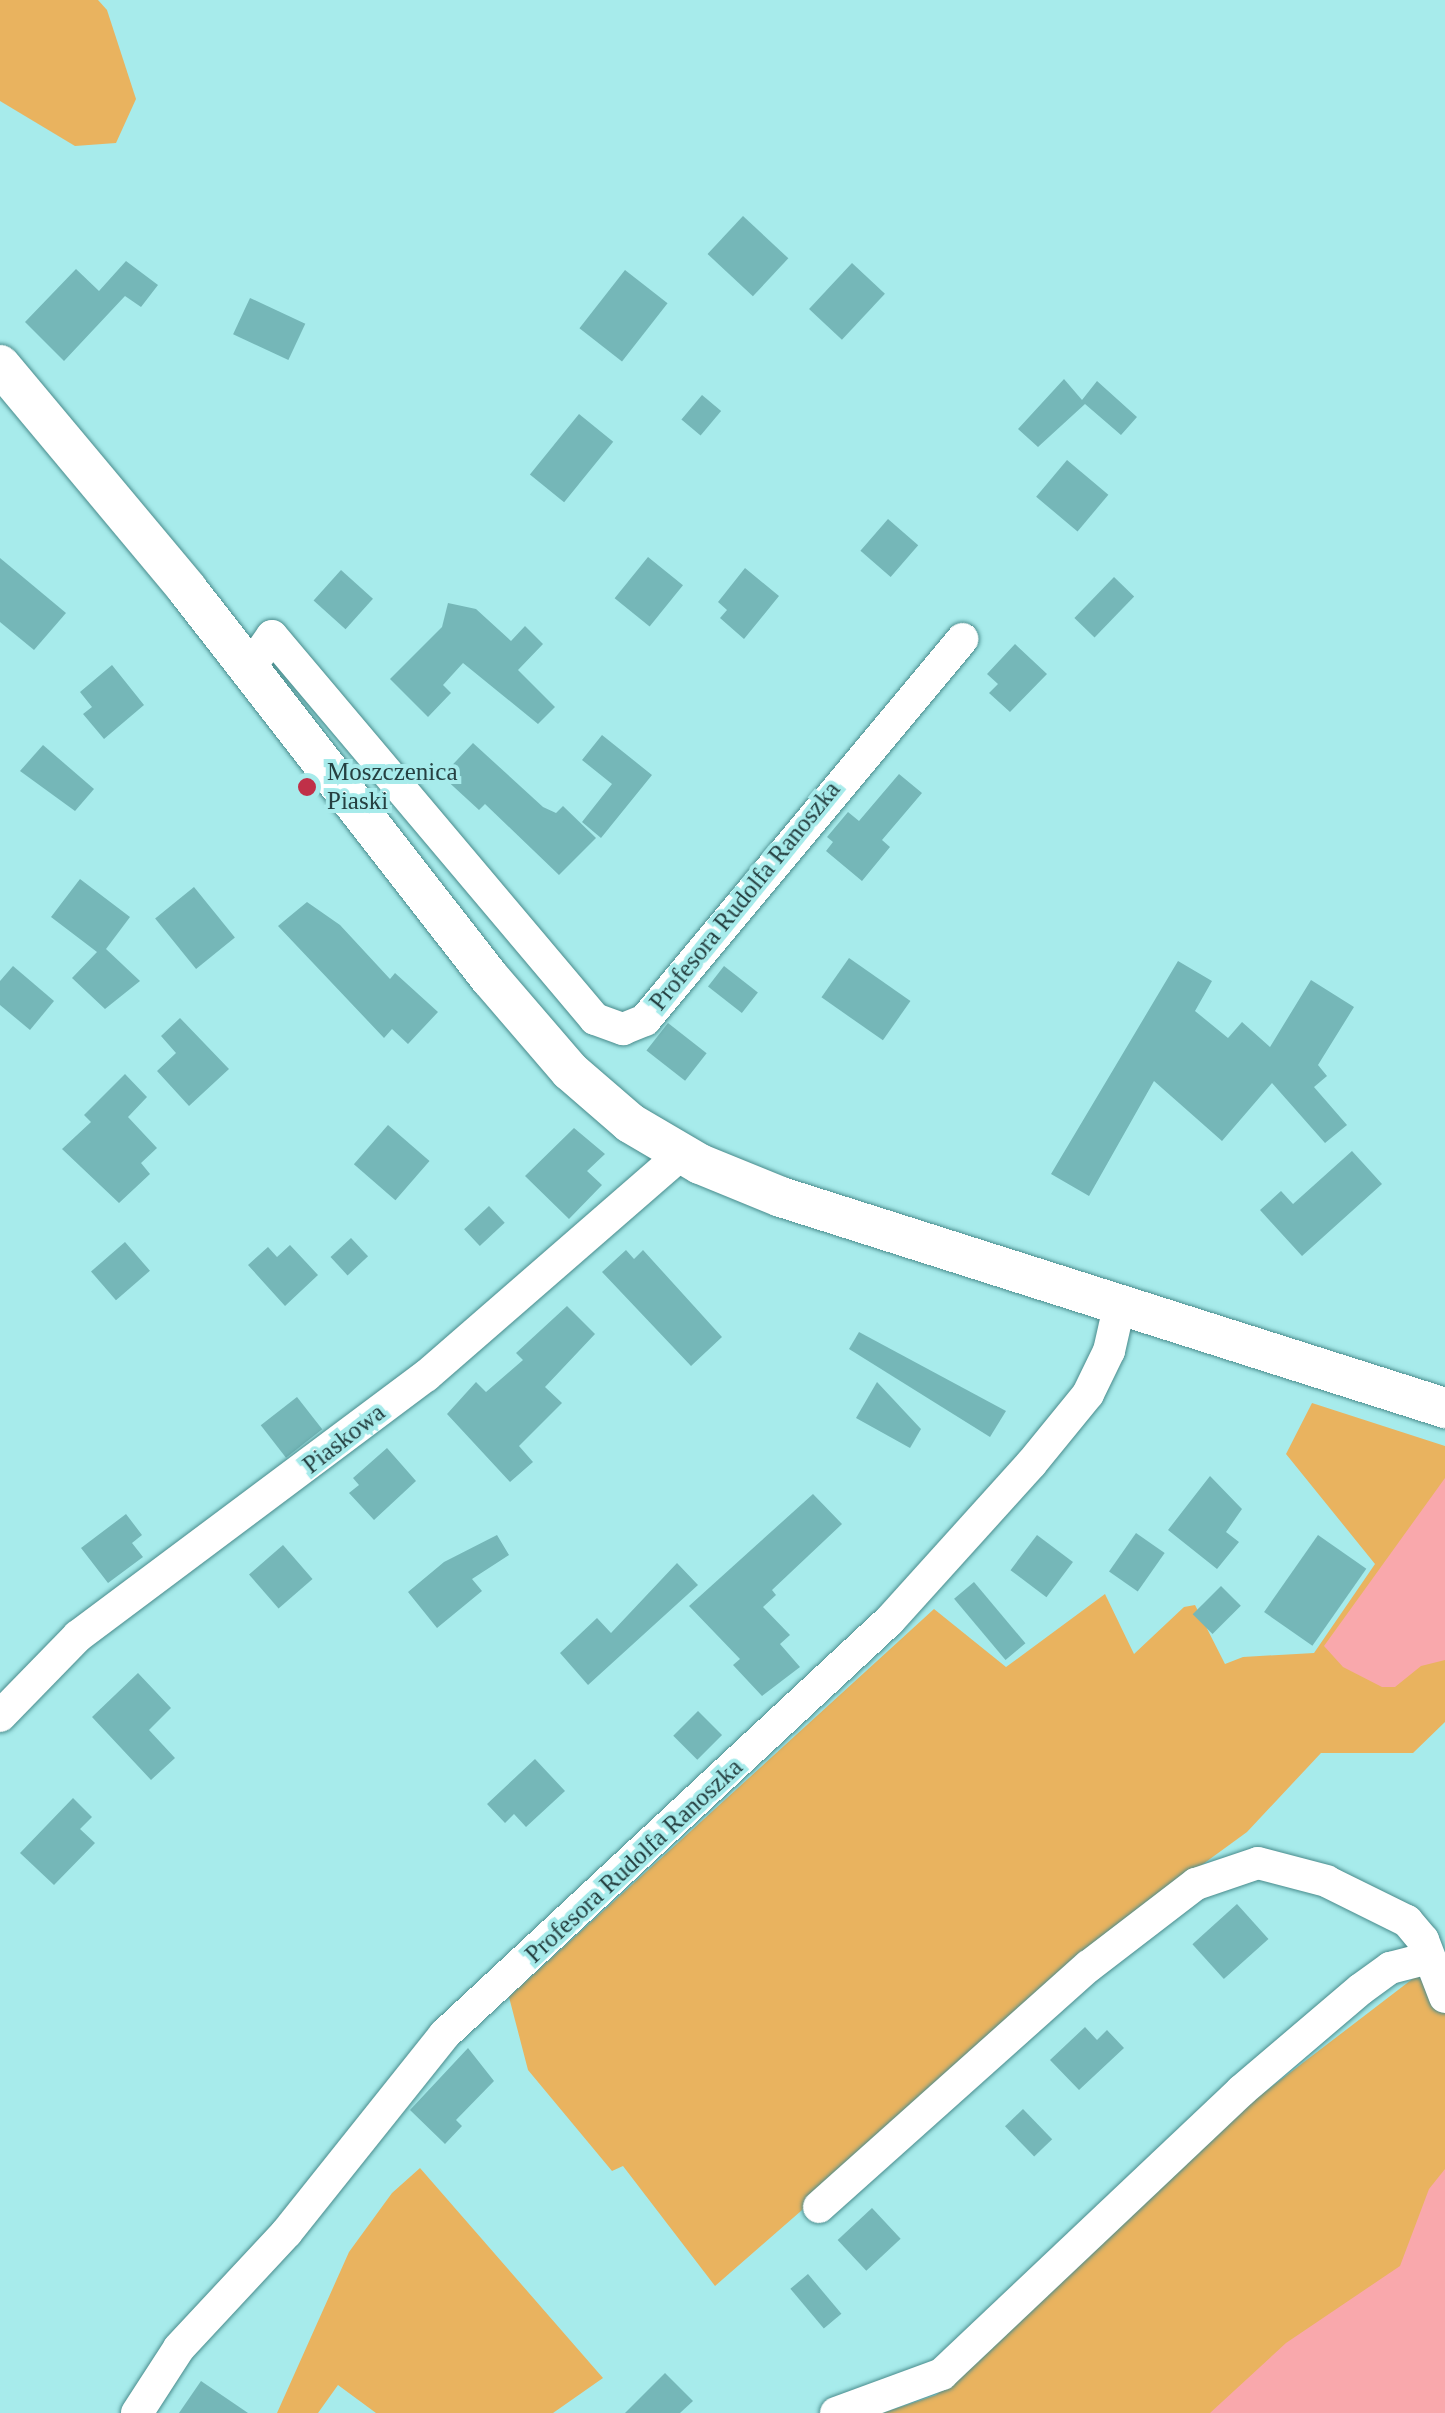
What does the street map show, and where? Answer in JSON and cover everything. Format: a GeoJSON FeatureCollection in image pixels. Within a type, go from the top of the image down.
{"type":"FeatureCollection","features":[{"type":"Feature","properties":{"kind":"street"},"geometry":{"type":"LineString","coordinates":[[0,365],[570,1071],[630,1122],[682,1154],[781,1197],[1445,1408]]}},
{"type":"Feature","properties":{"kind":"street","name":"Profesora Rudolfa Ranoszka"},"geometry":{"type":"LineString","coordinates":[[248,669],[272,636],[596,1019],[623,1030],[645,1020],[962,639]]}},
{"type":"Feature","properties":{"kind":"street","name":"Piaskowa"},"geometry":{"type":"LineString","coordinates":[[0,1716],[78,1636],[426,1376],[682,1154]]}},
{"type":"Feature","properties":{"kind":"street","name":"Profesora Rudolfa Ranoszka"},"geometry":{"type":"LineString","coordinates":[[138,2413],[178,2348],[286,2232],[444,2035],[890,1620],[1032,1464],[1088,1394],[1120,1306]]}},
{"type":"Feature","properties":{"kind":"street"},"geometry":{"type":"LineString","coordinates":[[819,2207],[1089,1966],[1196,1884],[1258,1863],[1329,1882],[1407,1921],[1429,1958],[1445,1997]]}},
{"type":"Feature","properties":{"kind":"street"},"geometry":{"type":"LineString","coordinates":[[836,2413],[910,2392],[942,2374],[1241,2091],[1360,1989],[1390,1968],[1429,1958]]}},
{"type":"Feature","properties":{"kind":"shaded area"},"geometry":{"type":"Polygon","coordinates":[[[0,0],[98,0],[107,10],[136,99],[116,143],[75,146],[0,101],[0,0]]]}},
{"type":"Feature","properties":{"kind":"shaded area"},"geometry":{"type":"Polygon","coordinates":[[[1312,1403],[1445,1446],[1445,1722],[1413,1753],[1321,1753],[1247,1832],[1177,1883],[715,2286],[623,2166],[612,2171],[528,2070],[509,1997],[934,1609],[1006,1667],[1105,1594],[1134,1654],[1184,1607],[1195,1605],[1225,1664],[1243,1657],[1314,1653],[1375,1564],[1286,1454],[1312,1403]]]}},
{"type":"Feature","properties":{"kind":"shaded area"},"geometry":{"type":"Polygon","coordinates":[[[1445,1478],[1445,1660],[1421,1666],[1395,1687],[1382,1687],[1343,1667],[1324,1646],[1445,1478]]]}},
{"type":"Feature","properties":{"kind":"shaded area"},"geometry":{"type":"Polygon","coordinates":[[[1445,1954],[1445,2413],[883,2413],[936,2395],[978,2362],[1231,2118],[1445,1954]]]}},
{"type":"Feature","properties":{"kind":"shaded area"},"geometry":{"type":"Polygon","coordinates":[[[420,2168],[603,2378],[553,2413],[376,2413],[338,2385],[318,2413],[277,2413],[349,2252],[392,2193],[420,2168]]]}},
{"type":"Feature","properties":{"kind":"shaded area"},"geometry":{"type":"Polygon","coordinates":[[[1445,2169],[1445,2413],[1210,2413],[1286,2343],[1400,2266],[1429,2189],[1445,2169]]]}},
{"type":"Feature","properties":{"kind":"building"},"geometry":{"type":"Polygon","coordinates":[[[743,216],[788,258],[753,296],[708,254],[743,216]]]}},
{"type":"Feature","properties":{"kind":"building"},"geometry":{"type":"Polygon","coordinates":[[[126,261],[158,285],[141,307],[125,296],[64,361],[25,322],[76,269],[99,291],[126,261]]]}},
{"type":"Feature","properties":{"kind":"building"},"geometry":{"type":"Polygon","coordinates":[[[852,263],[885,294],[842,340],[809,309],[852,263]]]}},
{"type":"Feature","properties":{"kind":"building"},"geometry":{"type":"Polygon","coordinates":[[[625,270],[668,303],[622,362],[579,328],[625,270]]]}},
{"type":"Feature","properties":{"kind":"building"},"geometry":{"type":"Polygon","coordinates":[[[250,298],[305,324],[288,360],[233,334],[250,298]]]}},
{"type":"Feature","properties":{"kind":"building"},"geometry":{"type":"Polygon","coordinates":[[[1064,379],[1082,400],[1097,381],[1137,417],[1121,435],[1085,404],[1038,447],[1018,429],[1064,379]]]}},
{"type":"Feature","properties":{"kind":"building"},"geometry":{"type":"Polygon","coordinates":[[[702,395],[721,411],[701,436],[681,420],[702,395]]]}},
{"type":"Feature","properties":{"kind":"building"},"geometry":{"type":"Polygon","coordinates":[[[579,414],[613,442],[564,502],[530,475],[579,414]]]}},
{"type":"Feature","properties":{"kind":"building"},"geometry":{"type":"Polygon","coordinates":[[[1067,460],[1108,495],[1078,531],[1036,497],[1067,460]]]}},
{"type":"Feature","properties":{"kind":"building"},"geometry":{"type":"Polygon","coordinates":[[[888,519],[918,545],[891,577],[860,551],[888,519]]]}},
{"type":"Feature","properties":{"kind":"building"},"geometry":{"type":"Polygon","coordinates":[[[648,557],[683,585],[650,627],[615,598],[648,557]]]}},
{"type":"Feature","properties":{"kind":"building"},"geometry":{"type":"Polygon","coordinates":[[[0,558],[66,613],[34,650],[0,622],[0,558]]]}},
{"type":"Feature","properties":{"kind":"building"},"geometry":{"type":"Polygon","coordinates":[[[745,568],[779,596],[744,639],[720,618],[727,610],[718,602],[745,568]]]}},
{"type":"Feature","properties":{"kind":"building"},"geometry":{"type":"Polygon","coordinates":[[[341,570],[373,599],[346,629],[314,600],[341,570]]]}},
{"type":"Feature","properties":{"kind":"building"},"geometry":{"type":"Polygon","coordinates":[[[1114,577],[1134,596],[1095,637],[1074,618],[1114,577]]]}},
{"type":"Feature","properties":{"kind":"building"},"geometry":{"type":"Polygon","coordinates":[[[448,603],[476,609],[511,641],[525,626],[543,644],[518,670],[555,707],[538,724],[463,663],[443,685],[451,693],[428,717],[390,679],[442,627],[448,603]]]}},
{"type":"Feature","properties":{"kind":"building"},"geometry":{"type":"Polygon","coordinates":[[[1015,644],[1047,674],[1010,712],[989,693],[998,684],[987,674],[1015,644]]]}},
{"type":"Feature","properties":{"kind":"building"},"geometry":{"type":"Polygon","coordinates":[[[112,665],[144,705],[104,739],[83,714],[92,707],[80,692],[112,665]]]}},
{"type":"Feature","properties":{"kind":"building"},"geometry":{"type":"Polygon","coordinates":[[[602,735],[652,775],[601,838],[582,822],[612,784],[582,760],[602,735]]]}},
{"type":"Feature","properties":{"kind":"building"},"geometry":{"type":"Polygon","coordinates":[[[473,743],[543,807],[556,813],[563,806],[596,838],[559,875],[485,804],[479,810],[442,776],[473,743]]]}},
{"type":"Feature","properties":{"kind":"building"},"geometry":{"type":"Polygon","coordinates":[[[43,745],[94,789],[75,811],[20,771],[43,745]]]}},
{"type":"Feature","properties":{"kind":"building"},"geometry":{"type":"Polygon","coordinates":[[[899,774],[922,793],[882,840],[890,847],[862,881],[826,851],[833,842],[827,837],[848,812],[859,821],[899,774]]]}},
{"type":"Feature","properties":{"kind":"building"},"geometry":{"type":"Polygon","coordinates":[[[80,879],[130,917],[106,949],[140,981],[105,1009],[72,978],[97,952],[51,917],[80,879]]]}},
{"type":"Feature","properties":{"kind":"building"},"geometry":{"type":"Polygon","coordinates":[[[194,887],[235,938],[196,969],[155,918],[194,887]]]}},
{"type":"Feature","properties":{"kind":"building"},"geometry":{"type":"Polygon","coordinates":[[[307,902],[340,925],[390,979],[395,973],[438,1012],[408,1044],[392,1029],[384,1038],[278,926],[307,902]]]}},
{"type":"Feature","properties":{"kind":"building"},"geometry":{"type":"Polygon","coordinates":[[[849,958],[910,1001],[883,1040],[821,997],[849,958]]]}},
{"type":"Feature","properties":{"kind":"building"},"geometry":{"type":"Polygon","coordinates":[[[1178,961],[1212,981],[1195,1011],[1228,1038],[1242,1022],[1270,1047],[1311,980],[1354,1007],[1318,1065],[1327,1076],[1314,1087],[1347,1125],[1325,1143],[1272,1083],[1222,1141],[1154,1081],[1089,1196],[1051,1174],[1178,961]]]}},
{"type":"Feature","properties":{"kind":"building"},"geometry":{"type":"Polygon","coordinates":[[[13,966],[54,1001],[30,1030],[0,1005],[0,981],[13,966]]]}},
{"type":"Feature","properties":{"kind":"building"},"geometry":{"type":"Polygon","coordinates":[[[724,966],[758,992],[742,1013],[708,986],[724,966]]]}},
{"type":"Feature","properties":{"kind":"building"},"geometry":{"type":"Polygon","coordinates":[[[180,1018],[229,1069],[189,1106],[157,1071],[176,1053],[161,1036],[180,1018]]]}},
{"type":"Feature","properties":{"kind":"building"},"geometry":{"type":"Polygon","coordinates":[[[668,1023],[707,1053],[685,1081],[646,1051],[668,1023]]]}},
{"type":"Feature","properties":{"kind":"building"},"geometry":{"type":"Polygon","coordinates":[[[125,1074],[147,1097],[128,1117],[157,1148],[141,1163],[150,1174],[119,1203],[62,1149],[91,1122],[84,1115],[125,1074]]]}},
{"type":"Feature","properties":{"kind":"building"},"geometry":{"type":"Polygon","coordinates":[[[388,1125],[430,1161],[395,1200],[354,1164],[388,1125]]]}},
{"type":"Feature","properties":{"kind":"building"},"geometry":{"type":"Polygon","coordinates":[[[574,1128],[605,1154],[587,1171],[602,1185],[569,1219],[525,1176],[574,1128]]]}},
{"type":"Feature","properties":{"kind":"building"},"geometry":{"type":"Polygon","coordinates":[[[1352,1151],[1382,1184],[1302,1256],[1260,1210],[1281,1191],[1293,1204],[1352,1151]]]}},
{"type":"Feature","properties":{"kind":"building"},"geometry":{"type":"Polygon","coordinates":[[[489,1206],[505,1223],[480,1246],[464,1229],[489,1206]]]}},
{"type":"Feature","properties":{"kind":"building"},"geometry":{"type":"Polygon","coordinates":[[[351,1238],[368,1256],[348,1275],[331,1257],[351,1238]]]}},
{"type":"Feature","properties":{"kind":"building"},"geometry":{"type":"Polygon","coordinates":[[[125,1242],[150,1271],[116,1300],[91,1272],[125,1242]]]}},
{"type":"Feature","properties":{"kind":"building"},"geometry":{"type":"Polygon","coordinates":[[[290,1245],[318,1275],[285,1306],[248,1265],[268,1247],[277,1257],[290,1245]]]}},
{"type":"Feature","properties":{"kind":"building"},"geometry":{"type":"Polygon","coordinates":[[[626,1250],[634,1259],[643,1250],[722,1337],[691,1366],[602,1272],[626,1250]]]}},
{"type":"Feature","properties":{"kind":"building"},"geometry":{"type":"Polygon","coordinates":[[[567,1306],[595,1334],[545,1387],[562,1403],[519,1446],[533,1462],[510,1482],[447,1414],[476,1382],[486,1392],[523,1360],[516,1353],[567,1306]]]}},
{"type":"Feature","properties":{"kind":"building"},"geometry":{"type":"Polygon","coordinates":[[[859,1332],[1006,1411],[990,1437],[849,1349],[859,1332]]]}},
{"type":"Feature","properties":{"kind":"building"},"geometry":{"type":"Polygon","coordinates":[[[877,1382],[921,1429],[910,1448],[856,1418],[877,1382]]]}},
{"type":"Feature","properties":{"kind":"building"},"geometry":{"type":"Polygon","coordinates":[[[297,1397],[322,1429],[286,1458],[261,1425],[297,1397]]]}},
{"type":"Feature","properties":{"kind":"building"},"geometry":{"type":"Polygon","coordinates":[[[387,1448],[416,1481],[374,1520],[349,1493],[359,1485],[353,1478],[387,1448]]]}},
{"type":"Feature","properties":{"kind":"building"},"geometry":{"type":"Polygon","coordinates":[[[1210,1476],[1242,1509],[1226,1532],[1239,1542],[1217,1569],[1168,1530],[1210,1476]]]}},
{"type":"Feature","properties":{"kind":"building"},"geometry":{"type":"Polygon","coordinates":[[[813,1494],[842,1524],[772,1590],[776,1595],[763,1607],[790,1635],[780,1644],[800,1667],[762,1696],[733,1665],[740,1659],[689,1606],[813,1494]]]}},
{"type":"Feature","properties":{"kind":"building"},"geometry":{"type":"Polygon","coordinates":[[[126,1514],[142,1535],[132,1543],[143,1557],[108,1583],[81,1548],[126,1514]]]}},
{"type":"Feature","properties":{"kind":"building"},"geometry":{"type":"Polygon","coordinates":[[[1136,1533],[1165,1553],[1138,1592],[1109,1572],[1136,1533]]]}},
{"type":"Feature","properties":{"kind":"building"},"geometry":{"type":"Polygon","coordinates":[[[497,1535],[509,1555],[472,1579],[482,1591],[437,1628],[408,1592],[444,1562],[497,1535]]]}},
{"type":"Feature","properties":{"kind":"building"},"geometry":{"type":"Polygon","coordinates":[[[1037,1535],[1073,1562],[1046,1597],[1011,1570],[1037,1535]]]}},
{"type":"Feature","properties":{"kind":"building"},"geometry":{"type":"Polygon","coordinates":[[[1318,1535],[1366,1569],[1312,1646],[1264,1612],[1318,1535]]]}},
{"type":"Feature","properties":{"kind":"building"},"geometry":{"type":"Polygon","coordinates":[[[283,1545],[313,1579],[279,1608],[249,1575],[283,1545]]]}},
{"type":"Feature","properties":{"kind":"building"},"geometry":{"type":"Polygon","coordinates":[[[677,1563],[698,1585],[588,1685],[560,1653],[597,1618],[611,1633],[677,1563]]]}},
{"type":"Feature","properties":{"kind":"building"},"geometry":{"type":"Polygon","coordinates":[[[974,1582],[1025,1643],[1006,1660],[954,1599],[974,1582]]]}},
{"type":"Feature","properties":{"kind":"building"},"geometry":{"type":"Polygon","coordinates":[[[1221,1586],[1241,1606],[1213,1634],[1193,1614],[1221,1586]]]}},
{"type":"Feature","properties":{"kind":"building"},"geometry":{"type":"Polygon","coordinates":[[[138,1673],[171,1708],[149,1730],[175,1758],[151,1780],[92,1717],[138,1673]]]}},
{"type":"Feature","properties":{"kind":"building"},"geometry":{"type":"Polygon","coordinates":[[[698,1711],[722,1735],[697,1760],[673,1736],[698,1711]]]}},
{"type":"Feature","properties":{"kind":"building"},"geometry":{"type":"Polygon","coordinates":[[[535,1759],[565,1791],[526,1827],[514,1814],[505,1823],[487,1804],[535,1759]]]}},
{"type":"Feature","properties":{"kind":"building"},"geometry":{"type":"Polygon","coordinates":[[[73,1798],[92,1817],[80,1829],[95,1843],[54,1885],[20,1853],[73,1798]]]}},
{"type":"Feature","properties":{"kind":"building"},"geometry":{"type":"Polygon","coordinates":[[[1237,1904],[1268,1939],[1224,1979],[1192,1944],[1237,1904]]]}},
{"type":"Feature","properties":{"kind":"building"},"geometry":{"type":"Polygon","coordinates":[[[1085,2027],[1097,2040],[1107,2030],[1124,2048],[1079,2090],[1050,2060],[1085,2027]]]}},
{"type":"Feature","properties":{"kind":"building"},"geometry":{"type":"Polygon","coordinates":[[[468,2048],[494,2081],[456,2120],[462,2126],[445,2144],[410,2110],[468,2048]]]}},
{"type":"Feature","properties":{"kind":"building"},"geometry":{"type":"Polygon","coordinates":[[[1023,2109],[1052,2139],[1034,2157],[1005,2126],[1023,2109]]]}},
{"type":"Feature","properties":{"kind":"building"},"geometry":{"type":"Polygon","coordinates":[[[872,2208],[901,2239],[866,2271],[838,2240],[872,2208]]]}},
{"type":"Feature","properties":{"kind":"building"},"geometry":{"type":"Polygon","coordinates":[[[808,2274],[841,2314],[824,2329],[790,2289],[808,2274]]]}},
{"type":"Feature","properties":{"kind":"building"},"geometry":{"type":"Polygon","coordinates":[[[665,2373],[693,2401],[680,2413],[625,2413],[665,2373]]]}},
{"type":"Feature","properties":{"kind":"building"},"geometry":{"type":"Polygon","coordinates":[[[201,2381],[248,2413],[179,2413],[201,2381]]]}},
{"type":"Feature","properties":{"kind":"place","name":"Moszczenica Piaski"},"geometry":{"type":"Point","coordinates":[307,787]}}]}
